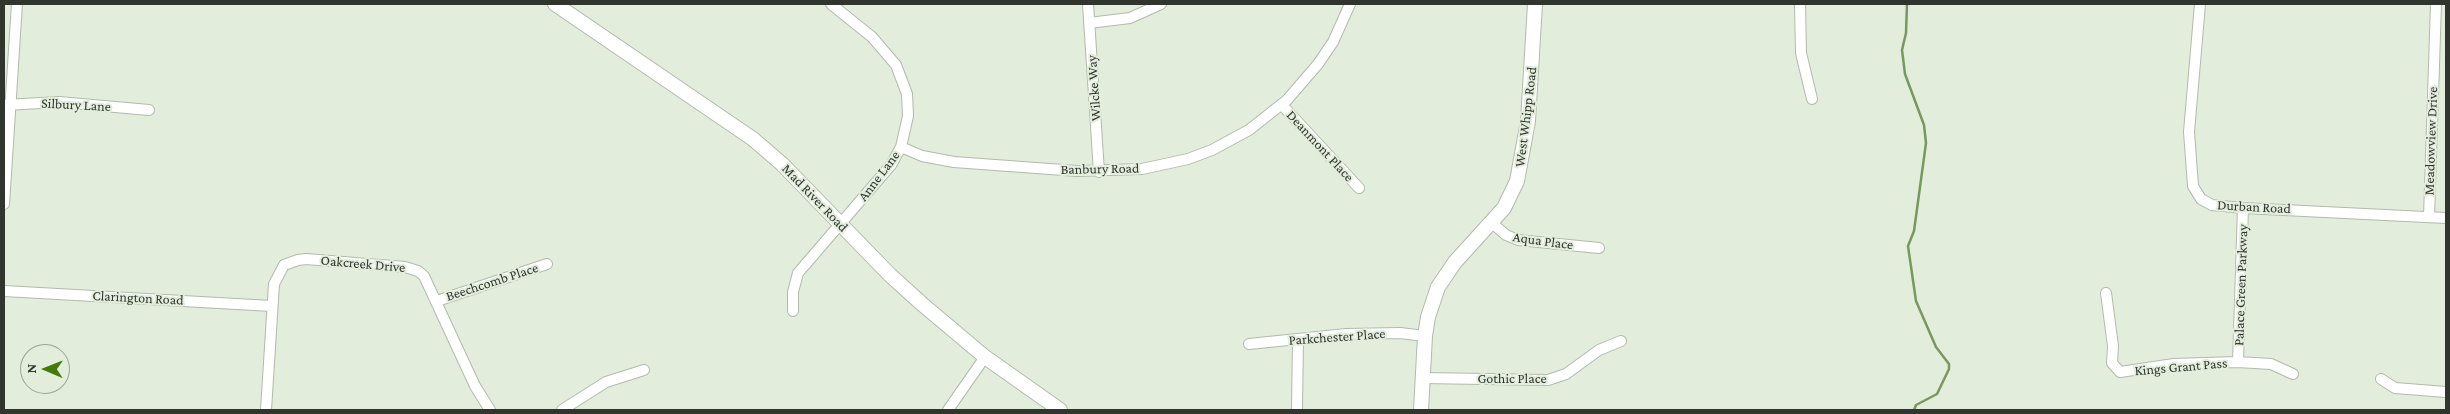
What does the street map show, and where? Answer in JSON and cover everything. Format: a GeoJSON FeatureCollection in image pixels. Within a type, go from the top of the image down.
{"type":"FeatureCollection","features":[{"type":"Feature","properties":{"kind":"street"},"geometry":{"type":"LineString","coordinates":[[4,204],[7,105],[17,4]]}},
{"type":"Feature","properties":{"kind":"street","name":"Mad River Road"},"geometry":{"type":"LineString","coordinates":[[555,4],[753,139],[782,164],[890,275],[985,357],[1060,410]]}},
{"type":"Feature","properties":{"kind":"street","name":"Anne Lane"},"geometry":{"type":"LineString","coordinates":[[793,311],[793,292],[798,273],[891,165],[901,147],[906,128],[908,104],[901,74],[888,53],[831,4]]}},
{"type":"Feature","properties":{"kind":"street","name":"Wilcke Way"},"geometry":{"type":"LineString","coordinates":[[1088,4],[1099,172]]}},
{"type":"Feature","properties":{"kind":"street"},"geometry":{"type":"LineString","coordinates":[[1089,23],[1130,18],[1161,4]]}},
{"type":"Feature","properties":{"kind":"street","name":"Banbury Road"},"geometry":{"type":"LineString","coordinates":[[901,147],[922,156],[954,162],[1099,172],[1142,169],[1188,159],[1230,141],[1282,105],[1306,79],[1328,50],[1350,4]]}},
{"type":"Feature","properties":{"kind":"street","name":"West Whipp Road"},"geometry":{"type":"LineString","coordinates":[[1421,410],[1425,336],[1432,302],[1444,276],[1492,223],[1512,194],[1523,158],[1531,78],[1535,4]]}},
{"type":"Feature","properties":{"kind":"street"},"geometry":{"type":"LineString","coordinates":[[1800,4],[1800,53],[1812,99]]}},
{"type":"Feature","properties":{"kind":"street","name":"Durban Road"},"geometry":{"type":"LineString","coordinates":[[2200,4],[2189,132],[2193,186],[2196,194],[2206,203],[2244,208],[2446,218]]}},
{"type":"Feature","properties":{"kind":"street","name":"Meadowview Drive"},"geometry":{"type":"LineString","coordinates":[[2429,217],[2436,4]]}},
{"type":"Feature","properties":{"kind":"street","name":"Silbury Lane"},"geometry":{"type":"LineString","coordinates":[[7,105],[59,102],[149,110]]}},
{"type":"Feature","properties":{"kind":"street","name":"Deanmont Place"},"geometry":{"type":"LineString","coordinates":[[1282,105],[1359,188]]}},
{"type":"Feature","properties":{"kind":"street","name":"Palace Green Parkway"},"geometry":{"type":"LineString","coordinates":[[2238,362],[2244,208]]}},
{"type":"Feature","properties":{"kind":"street","name":"Aqua Place"},"geometry":{"type":"LineString","coordinates":[[1492,223],[1506,235],[1518,240],[1599,248]]}},
{"type":"Feature","properties":{"kind":"street","name":"Oakcreek Drive"},"geometry":{"type":"LineString","coordinates":[[272,306],[274,284],[281,268],[292,261],[306,259],[412,268],[424,276],[475,386],[490,410]]}},
{"type":"Feature","properties":{"kind":"street","name":"Beechcomb Place"},"geometry":{"type":"LineString","coordinates":[[437,301],[547,264]]}},
{"type":"Feature","properties":{"kind":"street","name":"Clarington Road"},"geometry":{"type":"LineString","coordinates":[[4,291],[272,306]]}},
{"type":"Feature","properties":{"kind":"street","name":"Kings Grant Pass"},"geometry":{"type":"LineString","coordinates":[[2106,292],[2113,346],[2112,363],[2120,372],[2174,364],[2238,362],[2271,364],[2293,374]]}},
{"type":"Feature","properties":{"kind":"street"},"geometry":{"type":"LineString","coordinates":[[266,410],[272,306]]}},
{"type":"Feature","properties":{"kind":"street","name":"Parkchester Place"},"geometry":{"type":"LineString","coordinates":[[1249,344],[1346,334],[1400,333],[1425,336]]}},
{"type":"Feature","properties":{"kind":"street"},"geometry":{"type":"LineString","coordinates":[[1297,410],[1298,339]]}},
{"type":"Feature","properties":{"kind":"street","name":"Gothic Place"},"geometry":{"type":"LineString","coordinates":[[1422,378],[1548,380],[1566,374],[1599,350],[1620,341]]}},
{"type":"Feature","properties":{"kind":"street"},"geometry":{"type":"LineString","coordinates":[[948,410],[985,357]]}},
{"type":"Feature","properties":{"kind":"street"},"geometry":{"type":"LineString","coordinates":[[562,410],[606,382],[644,370]]}},
{"type":"Feature","properties":{"kind":"street"},"geometry":{"type":"LineString","coordinates":[[2380,379],[2395,388],[2446,392]]}},
{"type":"Feature","properties":{"kind":"waterway"},"geometry":{"type":"LineString","coordinates":[[1907,4],[1906,33],[1902,50],[1905,74],[1924,125],[1926,143],[1914,231],[1908,246],[1916,301],[1936,347],[1949,364],[1949,369],[1937,394],[1916,405],[1914,410]]}}]}
